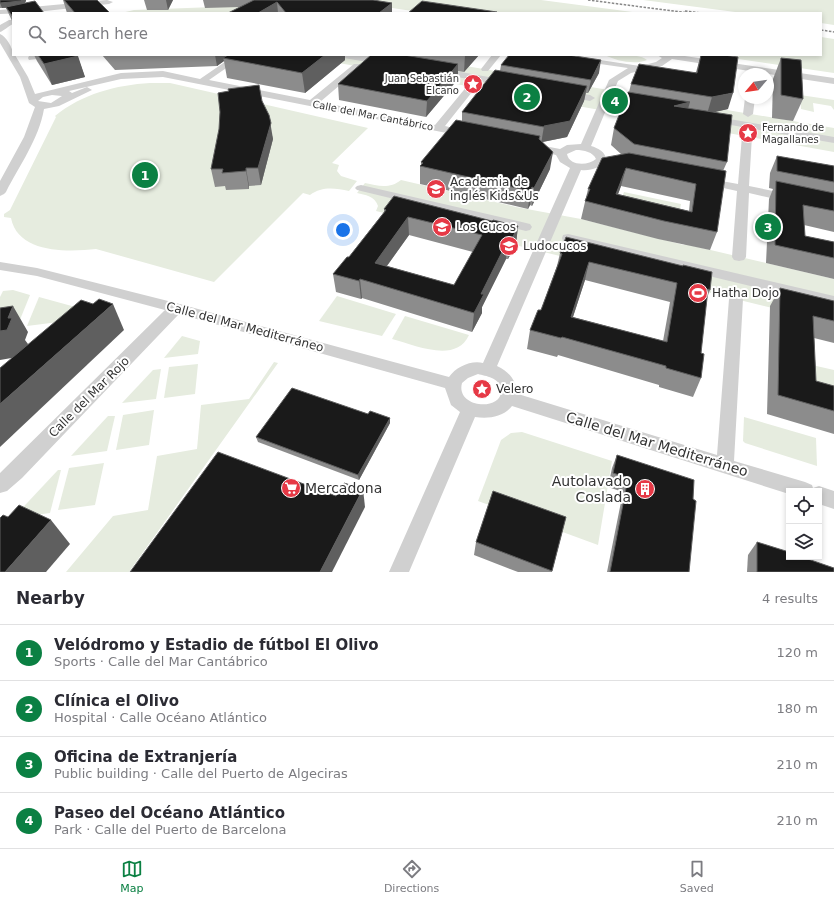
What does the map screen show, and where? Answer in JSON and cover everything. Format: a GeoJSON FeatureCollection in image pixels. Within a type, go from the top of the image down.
{"type":"FeatureCollection","features":[{"type":"Feature","properties":{"kind":"street"},"geometry":{"type":"LineString","coordinates":[[1,11],[46,11],[112,2],[62,12]]}},
{"type":"Feature","properties":{"kind":"street"},"geometry":{"type":"LineString","coordinates":[[14,10],[26,12]]}},
{"type":"Feature","properties":{"kind":"street"},"geometry":{"type":"LineString","coordinates":[[0,24],[12,22]]}},
{"type":"Feature","properties":{"kind":"street"},"geometry":{"type":"LineString","coordinates":[[0,30],[4,25],[12,22]]}},
{"type":"Feature","properties":{"kind":"street"},"geometry":{"type":"LineString","coordinates":[[0,36],[24,77],[39,111],[30,134],[0,192]]}},
{"type":"Feature","properties":{"kind":"street"},"geometry":{"type":"LineString","coordinates":[[32,58],[41,56]]}},
{"type":"Feature","properties":{"kind":"street"},"geometry":{"type":"LineString","coordinates":[[202,81],[240,56]]}},
{"type":"Feature","properties":{"kind":"street"},"geometry":{"type":"LineString","coordinates":[[350,56],[394,64]]}},
{"type":"Feature","properties":{"kind":"street"},"geometry":{"type":"LineString","coordinates":[[485,69],[496,56]]}},
{"type":"Feature","properties":{"kind":"street"},"geometry":{"type":"LineString","coordinates":[[614,80],[628,71],[659,64],[672,56],[738,68]]}},
{"type":"Feature","properties":{"kind":"street"},"geometry":{"type":"LineString","coordinates":[[585,147],[614,80],[612,68],[594,57]]}},
{"type":"Feature","properties":{"kind":"street"},"geometry":{"type":"LineString","coordinates":[[603,62],[641,68]]}},
{"type":"Feature","properties":{"kind":"street"},"geometry":{"type":"LineString","coordinates":[[314,103],[357,66]]}},
{"type":"Feature","properties":{"kind":"street"},"geometry":{"type":"LineString","coordinates":[[426,69],[516,85]]}},
{"type":"Feature","properties":{"kind":"street","name":"Calle del Mar Cantábrico"},"geometry":{"type":"LineString","coordinates":[[36,103],[36,97],[52,92],[121,76],[147,74],[185,77],[477,136]]}},
{"type":"Feature","properties":{"kind":"street"},"geometry":{"type":"LineString","coordinates":[[774,74],[834,81]]}},
{"type":"Feature","properties":{"kind":"street"},"geometry":{"type":"LineString","coordinates":[[24,77],[36,88],[66,94],[67,97],[40,122],[30,134]]}},
{"type":"Feature","properties":{"kind":"street","name":"Calle del Mar Cantábrico"},"geometry":{"type":"LineString","coordinates":[[62,101],[88,90],[125,80],[185,77]]}},
{"type":"Feature","properties":{"kind":"street","name":"Calle del Mar Cantábrico"},"geometry":{"type":"LineString","coordinates":[[88,90],[104,80]]}},
{"type":"Feature","properties":{"kind":"street"},"geometry":{"type":"LineString","coordinates":[[438,128],[471,86]]}},
{"type":"Feature","properties":{"kind":"street"},"geometry":{"type":"LineString","coordinates":[[560,92],[590,98]]}},
{"type":"Feature","properties":{"kind":"street"},"geometry":{"type":"LineString","coordinates":[[36,103],[62,101]]}},
{"type":"Feature","properties":{"kind":"street"},"geometry":{"type":"LineString","coordinates":[[748,114],[749,104]]}},
{"type":"Feature","properties":{"kind":"street"},"geometry":{"type":"LineString","coordinates":[[702,117],[834,140]]}},
{"type":"Feature","properties":{"kind":"street"},"geometry":{"type":"LineString","coordinates":[[739,257],[747,136]]}},
{"type":"Feature","properties":{"kind":"street"},"geometry":{"type":"LineString","coordinates":[[522,145],[562,153]]}},
{"type":"Feature","properties":{"kind":"street"},"geometry":{"type":"LineString","coordinates":[[562,153],[564,150],[572,147],[585,147],[596,151],[601,157],[601,160]]}},
{"type":"Feature","properties":{"kind":"street"},"geometry":{"type":"LineString","coordinates":[[562,153],[561,156],[566,162],[577,166],[590,167],[601,160]]}},
{"type":"Feature","properties":{"kind":"street"},"geometry":{"type":"LineString","coordinates":[[601,160],[614,163]]}},
{"type":"Feature","properties":{"kind":"street"},"geometry":{"type":"LineString","coordinates":[[488,368],[577,166]]}},
{"type":"Feature","properties":{"kind":"street"},"geometry":{"type":"LineString","coordinates":[[695,179],[804,201]]}},
{"type":"Feature","properties":{"kind":"street"},"geometry":{"type":"LineString","coordinates":[[361,188],[526,227]]}},
{"type":"Feature","properties":{"kind":"street"},"geometry":{"type":"LineString","coordinates":[[568,238],[834,301]]}},
{"type":"Feature","properties":{"kind":"street","name":"Calle del Mar Mediterráneo"},"geometry":{"type":"LineString","coordinates":[[0,256],[37,272]]}},
{"type":"Feature","properties":{"kind":"street","name":"Calle del Mar Mediterráneo"},"geometry":{"type":"LineString","coordinates":[[0,266],[37,272],[176,308],[453,384]]}},
{"type":"Feature","properties":{"kind":"street"},"geometry":{"type":"LineString","coordinates":[[725,465],[736,299]]}},
{"type":"Feature","properties":{"kind":"street","name":"Calle del Mar Rojo"},"geometry":{"type":"LineString","coordinates":[[0,485],[176,308]]}},
{"type":"Feature","properties":{"kind":"street"},"geometry":{"type":"LineString","coordinates":[[488,368],[497,372],[508,384],[510,392],[508,398],[504,404],[493,410],[480,412],[470,410],[460,404],[455,398],[453,384],[456,377],[469,369],[488,368]]}},
{"type":"Feature","properties":{"kind":"street","name":"Calle del Mar Mediterráneo"},"geometry":{"type":"LineString","coordinates":[[508,398],[796,488]]}},
{"type":"Feature","properties":{"kind":"street"},"geometry":{"type":"LineString","coordinates":[[399,572],[470,410]]}},
{"type":"Feature","properties":{"kind":"street"},"geometry":{"type":"LineString","coordinates":[[822,497],[834,500]]}},
{"type":"Feature","properties":{"kind":"shaded area"},"geometry":{"type":"Polygon","coordinates":[[[338,0],[541,0],[632,12],[419,12],[338,0]]]}},
{"type":"Feature","properties":{"kind":"shaded area"},"geometry":{"type":"Polygon","coordinates":[[[643,0],[834,0],[834,25],[822,23],[822,12],[735,12],[643,0]]]}},
{"type":"Feature","properties":{"kind":"shaded area"},"geometry":{"type":"Polygon","coordinates":[[[240,6],[259,12],[125,12],[134,10],[240,6]]]}},
{"type":"Feature","properties":{"kind":"shaded area"},"geometry":{"type":"Polygon","coordinates":[[[822,37],[834,39],[834,73],[718,56],[822,56],[822,37]]]}},
{"type":"Feature","properties":{"kind":"shaded area"},"geometry":{"type":"Polygon","coordinates":[[[300,56],[407,56],[834,128],[834,152],[300,56]]]}},
{"type":"Feature","properties":{"kind":"shaded area"},"geometry":{"type":"Polygon","coordinates":[[[608,56],[639,56],[647,60],[626,62],[608,56]]]}},
{"type":"Feature","properties":{"kind":"shaded area"},"geometry":{"type":"Polygon","coordinates":[[[150,83],[170,83],[368,128],[332,163],[339,165],[337,171],[341,176],[357,181],[349,191],[329,188],[319,190],[310,195],[303,193],[214,282],[96,249],[59,250],[34,244],[23,238],[16,230],[11,218],[4,217],[4,214],[10,210],[56,117],[55,116],[65,108],[88,96],[125,86],[150,83]]]}},
{"type":"Feature","properties":{"kind":"shaded area"},"geometry":{"type":"Polygon","coordinates":[[[800,95],[834,100],[834,110],[831,106],[813,103],[814,112],[801,109],[800,95]]]}},
{"type":"Feature","properties":{"kind":"shaded area"},"geometry":{"type":"Polygon","coordinates":[[[401,180],[516,207],[581,219],[684,245],[834,279],[834,323],[376,211],[378,206],[375,200],[369,196],[357,193],[365,183],[388,186],[401,180]]]}},
{"type":"Feature","properties":{"kind":"shaded area"},"geometry":{"type":"Polygon","coordinates":[[[624,192],[681,204],[678,220],[621,200],[624,192]]]}},
{"type":"Feature","properties":{"kind":"shaded area"},"geometry":{"type":"Polygon","coordinates":[[[13,290],[30,295],[17,327],[0,329],[0,297],[3,291],[13,290]]]}},
{"type":"Feature","properties":{"kind":"shaded area"},"geometry":{"type":"Polygon","coordinates":[[[337,296],[396,314],[382,336],[319,321],[337,296]]]}},
{"type":"Feature","properties":{"kind":"shaded area"},"geometry":{"type":"Polygon","coordinates":[[[39,297],[90,311],[82,319],[27,326],[39,297]]]}},
{"type":"Feature","properties":{"kind":"shaded area"},"geometry":{"type":"Polygon","coordinates":[[[405,316],[469,335],[463,344],[455,349],[445,351],[423,348],[392,339],[405,316]]]}},
{"type":"Feature","properties":{"kind":"shaded area"},"geometry":{"type":"Polygon","coordinates":[[[182,336],[200,341],[198,354],[164,358],[182,336]]]}},
{"type":"Feature","properties":{"kind":"shaded area"},"geometry":{"type":"Polygon","coordinates":[[[274,362],[278,363],[129,572],[66,572],[113,516],[148,510],[157,456],[197,449],[201,405],[249,399],[274,362]]]}},
{"type":"Feature","properties":{"kind":"shaded area"},"geometry":{"type":"Polygon","coordinates":[[[198,364],[195,394],[164,398],[169,367],[198,364]]]}},
{"type":"Feature","properties":{"kind":"shaded area"},"geometry":{"type":"Polygon","coordinates":[[[812,365],[834,370],[834,401],[814,395],[812,365]]]}},
{"type":"Feature","properties":{"kind":"shaded area"},"geometry":{"type":"Polygon","coordinates":[[[161,369],[156,399],[122,403],[153,370],[161,369]]]}},
{"type":"Feature","properties":{"kind":"shaded area"},"geometry":{"type":"Polygon","coordinates":[[[154,410],[149,445],[116,450],[123,415],[154,410]]]}},
{"type":"Feature","properties":{"kind":"shaded area"},"geometry":{"type":"Polygon","coordinates":[[[108,416],[115,416],[107,451],[71,456],[108,416]]]}},
{"type":"Feature","properties":{"kind":"shaded area"},"geometry":{"type":"Polygon","coordinates":[[[744,417],[816,438],[817,466],[745,443],[743,441],[744,417]]]}},
{"type":"Feature","properties":{"kind":"shaded area"},"geometry":{"type":"Polygon","coordinates":[[[522,432],[612,461],[598,545],[478,501],[501,440],[511,433],[522,432]]]}},
{"type":"Feature","properties":{"kind":"shaded area"},"geometry":{"type":"Polygon","coordinates":[[[104,463],[95,505],[58,510],[69,468],[104,463]]]}},
{"type":"Feature","properties":{"kind":"shaded area"},"geometry":{"type":"Polygon","coordinates":[[[58,470],[61,470],[50,513],[13,518],[58,470]]]}},
{"type":"Feature","properties":{"kind":"building"},"geometry":{"type":"Polygon","coordinates":[[[0,0],[22,0],[0,3],[0,0]]]}},
{"type":"Feature","properties":{"kind":"building"},"geometry":{"type":"Polygon","coordinates":[[[64,0],[97,0],[109,12],[74,12],[64,0]]]}},
{"type":"Feature","properties":{"kind":"building"},"geometry":{"type":"Polygon","coordinates":[[[254,0],[373,0],[392,3],[380,12],[285,12],[277,2],[260,12],[230,12],[254,0]]]}},
{"type":"Feature","properties":{"kind":"building"},"geometry":{"type":"Polygon","coordinates":[[[35,1],[43,12],[12,12],[12,16],[6,7],[35,1]]]}},
{"type":"Feature","properties":{"kind":"building"},"geometry":{"type":"Polygon","coordinates":[[[422,1],[497,12],[409,12],[422,1]]]}},
{"type":"Feature","properties":{"kind":"building"},"geometry":{"type":"Polygon","coordinates":[[[39,56],[78,56],[44,64],[39,56]]]}},
{"type":"Feature","properties":{"kind":"building"},"geometry":{"type":"Polygon","coordinates":[[[226,56],[324,56],[302,73],[223,58],[226,56]]]}},
{"type":"Feature","properties":{"kind":"building"},"geometry":{"type":"Polygon","coordinates":[[[370,56],[410,56],[458,64],[427,101],[338,84],[370,56]]]}},
{"type":"Feature","properties":{"kind":"building"},"geometry":{"type":"Polygon","coordinates":[[[508,56],[575,56],[601,60],[591,80],[501,65],[508,56]]]}},
{"type":"Feature","properties":{"kind":"building"},"geometry":{"type":"Polygon","coordinates":[[[701,56],[738,57],[733,93],[712,97],[631,84],[639,64],[697,73],[701,56]]]}},
{"type":"Feature","properties":{"kind":"building"},"geometry":{"type":"Polygon","coordinates":[[[781,58],[801,60],[803,99],[781,95],[781,58]]]}},
{"type":"Feature","properties":{"kind":"building"},"geometry":{"type":"Polygon","coordinates":[[[495,70],[587,86],[570,121],[544,127],[462,112],[495,70]]]}},
{"type":"Feature","properties":{"kind":"building"},"geometry":{"type":"Polygon","coordinates":[[[259,85],[262,101],[271,123],[258,168],[246,168],[246,171],[222,173],[223,169],[211,169],[219,129],[220,112],[218,93],[229,91],[228,89],[259,85]]]}},
{"type":"Feature","properties":{"kind":"building"},"geometry":{"type":"Polygon","coordinates":[[[628,92],[690,102],[674,106],[732,115],[727,162],[634,144],[614,128],[628,92]]]}},
{"type":"Feature","properties":{"kind":"building"},"geometry":{"type":"Polygon","coordinates":[[[456,120],[540,136],[539,139],[553,152],[534,188],[532,187],[530,191],[420,166],[423,163],[421,162],[456,120]]]}},
{"type":"Feature","properties":{"kind":"building"},"geometry":{"type":"Polygon","coordinates":[[[629,153],[726,171],[717,232],[664,221],[585,201],[590,189],[588,189],[602,158],[629,153]],[[626,168],[616,194],[692,212],[696,184],[626,168]]]}},
{"type":"Feature","properties":{"kind":"building"},"geometry":{"type":"Polygon","coordinates":[[[777,156],[834,166],[834,182],[777,171],[777,156]]]}},
{"type":"Feature","properties":{"kind":"building"},"geometry":{"type":"Polygon","coordinates":[[[776,181],[834,193],[834,211],[803,205],[805,236],[834,242],[834,258],[775,245],[776,181]]]}},
{"type":"Feature","properties":{"kind":"building"},"geometry":{"type":"Polygon","coordinates":[[[394,196],[492,221],[518,226],[511,241],[508,240],[481,294],[484,294],[474,313],[360,279],[359,281],[333,274],[347,257],[349,257],[386,210],[384,209],[394,196]],[[408,217],[375,263],[454,285],[482,235],[408,217]]]}},
{"type":"Feature","properties":{"kind":"building"},"geometry":{"type":"Polygon","coordinates":[[[566,237],[712,272],[710,290],[708,289],[701,353],[704,354],[701,378],[666,368],[666,366],[562,337],[530,330],[538,310],[541,310],[562,254],[560,253],[566,237]],[[589,262],[571,317],[667,342],[677,283],[589,262]]]}},
{"type":"Feature","properties":{"kind":"building"},"geometry":{"type":"Polygon","coordinates":[[[780,288],[834,301],[834,321],[813,316],[816,381],[834,386],[834,411],[778,395],[780,288]]]}},
{"type":"Feature","properties":{"kind":"building"},"geometry":{"type":"Polygon","coordinates":[[[99,299],[113,304],[0,404],[0,368],[81,300],[93,304],[99,299]]]}},
{"type":"Feature","properties":{"kind":"building"},"geometry":{"type":"Polygon","coordinates":[[[13,306],[8,318],[12,318],[7,330],[0,331],[0,308],[13,306]]]}},
{"type":"Feature","properties":{"kind":"building"},"geometry":{"type":"Polygon","coordinates":[[[292,388],[368,414],[370,411],[390,418],[358,475],[256,437],[292,388]]]}},
{"type":"Feature","properties":{"kind":"building"},"geometry":{"type":"Polygon","coordinates":[[[218,452],[336,496],[344,483],[363,489],[320,572],[130,572],[218,452]]]}},
{"type":"Feature","properties":{"kind":"building"},"geometry":{"type":"Polygon","coordinates":[[[617,455],[694,480],[693,499],[696,501],[689,572],[610,572],[628,478],[613,473],[617,455]]]}},
{"type":"Feature","properties":{"kind":"building"},"geometry":{"type":"Polygon","coordinates":[[[493,491],[566,517],[552,571],[476,542],[493,491]]]}},
{"type":"Feature","properties":{"kind":"building"},"geometry":{"type":"Polygon","coordinates":[[[19,505],[51,520],[5,572],[0,572],[0,518],[3,515],[8,517],[19,505]]]}},
{"type":"Feature","properties":{"kind":"building"},"geometry":{"type":"Polygon","coordinates":[[[757,542],[786,551],[786,560],[811,560],[834,568],[834,572],[757,572],[757,542]]]}},
{"type":"Feature","properties":{"kind":"railway"},"geometry":{"type":"LineString","coordinates":[[588,0],[681,12]]}},
{"type":"Feature","properties":{"kind":"railway"},"geometry":{"type":"LineString","coordinates":[[685,11],[694,12]]}},
{"type":"Feature","properties":{"kind":"railway"},"geometry":{"type":"LineString","coordinates":[[822,30],[834,32]]}},
{"type":"Feature","properties":{"kind":"place","name":"Juan Sebastián Elcano"},"geometry":{"type":"Point","coordinates":[473,84]}},
{"type":"Feature","properties":{"kind":"place","name":"Clínica el Olivo"},"geometry":{"type":"Point","coordinates":[527,97]}},
{"type":"Feature","properties":{"kind":"place","name":"Paseo del Océano Atlántico"},"geometry":{"type":"Point","coordinates":[615,101]}},
{"type":"Feature","properties":{"kind":"place","name":"Fernando de Magallanes"},"geometry":{"type":"Point","coordinates":[748,133]}},
{"type":"Feature","properties":{"kind":"place","name":"Velódromo y Estadio de fútbol El Olivo"},"geometry":{"type":"Point","coordinates":[145,175]}},
{"type":"Feature","properties":{"kind":"place","name":"Academia de inglés Kids&Us"},"geometry":{"type":"Point","coordinates":[436,189]}},
{"type":"Feature","properties":{"kind":"place","name":"Los Cucos"},"geometry":{"type":"Point","coordinates":[442,227]}},
{"type":"Feature","properties":{"kind":"place","name":"Oficina de Extranjería"},"geometry":{"type":"Point","coordinates":[768,227]}},
{"type":"Feature","properties":{"kind":"place","name":"Ludocucos"},"geometry":{"type":"Point","coordinates":[509,246]}},
{"type":"Feature","properties":{"kind":"place","name":"Hatha Dojo"},"geometry":{"type":"Point","coordinates":[698,293]}},
{"type":"Feature","properties":{"kind":"place","name":"Velero"},"geometry":{"type":"Point","coordinates":[482,389]}},
{"type":"Feature","properties":{"kind":"place","name":"Mercadona"},"geometry":{"type":"Point","coordinates":[291,488]}},
{"type":"Feature","properties":{"kind":"place","name":"Autolavado Coslada"},"geometry":{"type":"Point","coordinates":[645,489]}}]}
